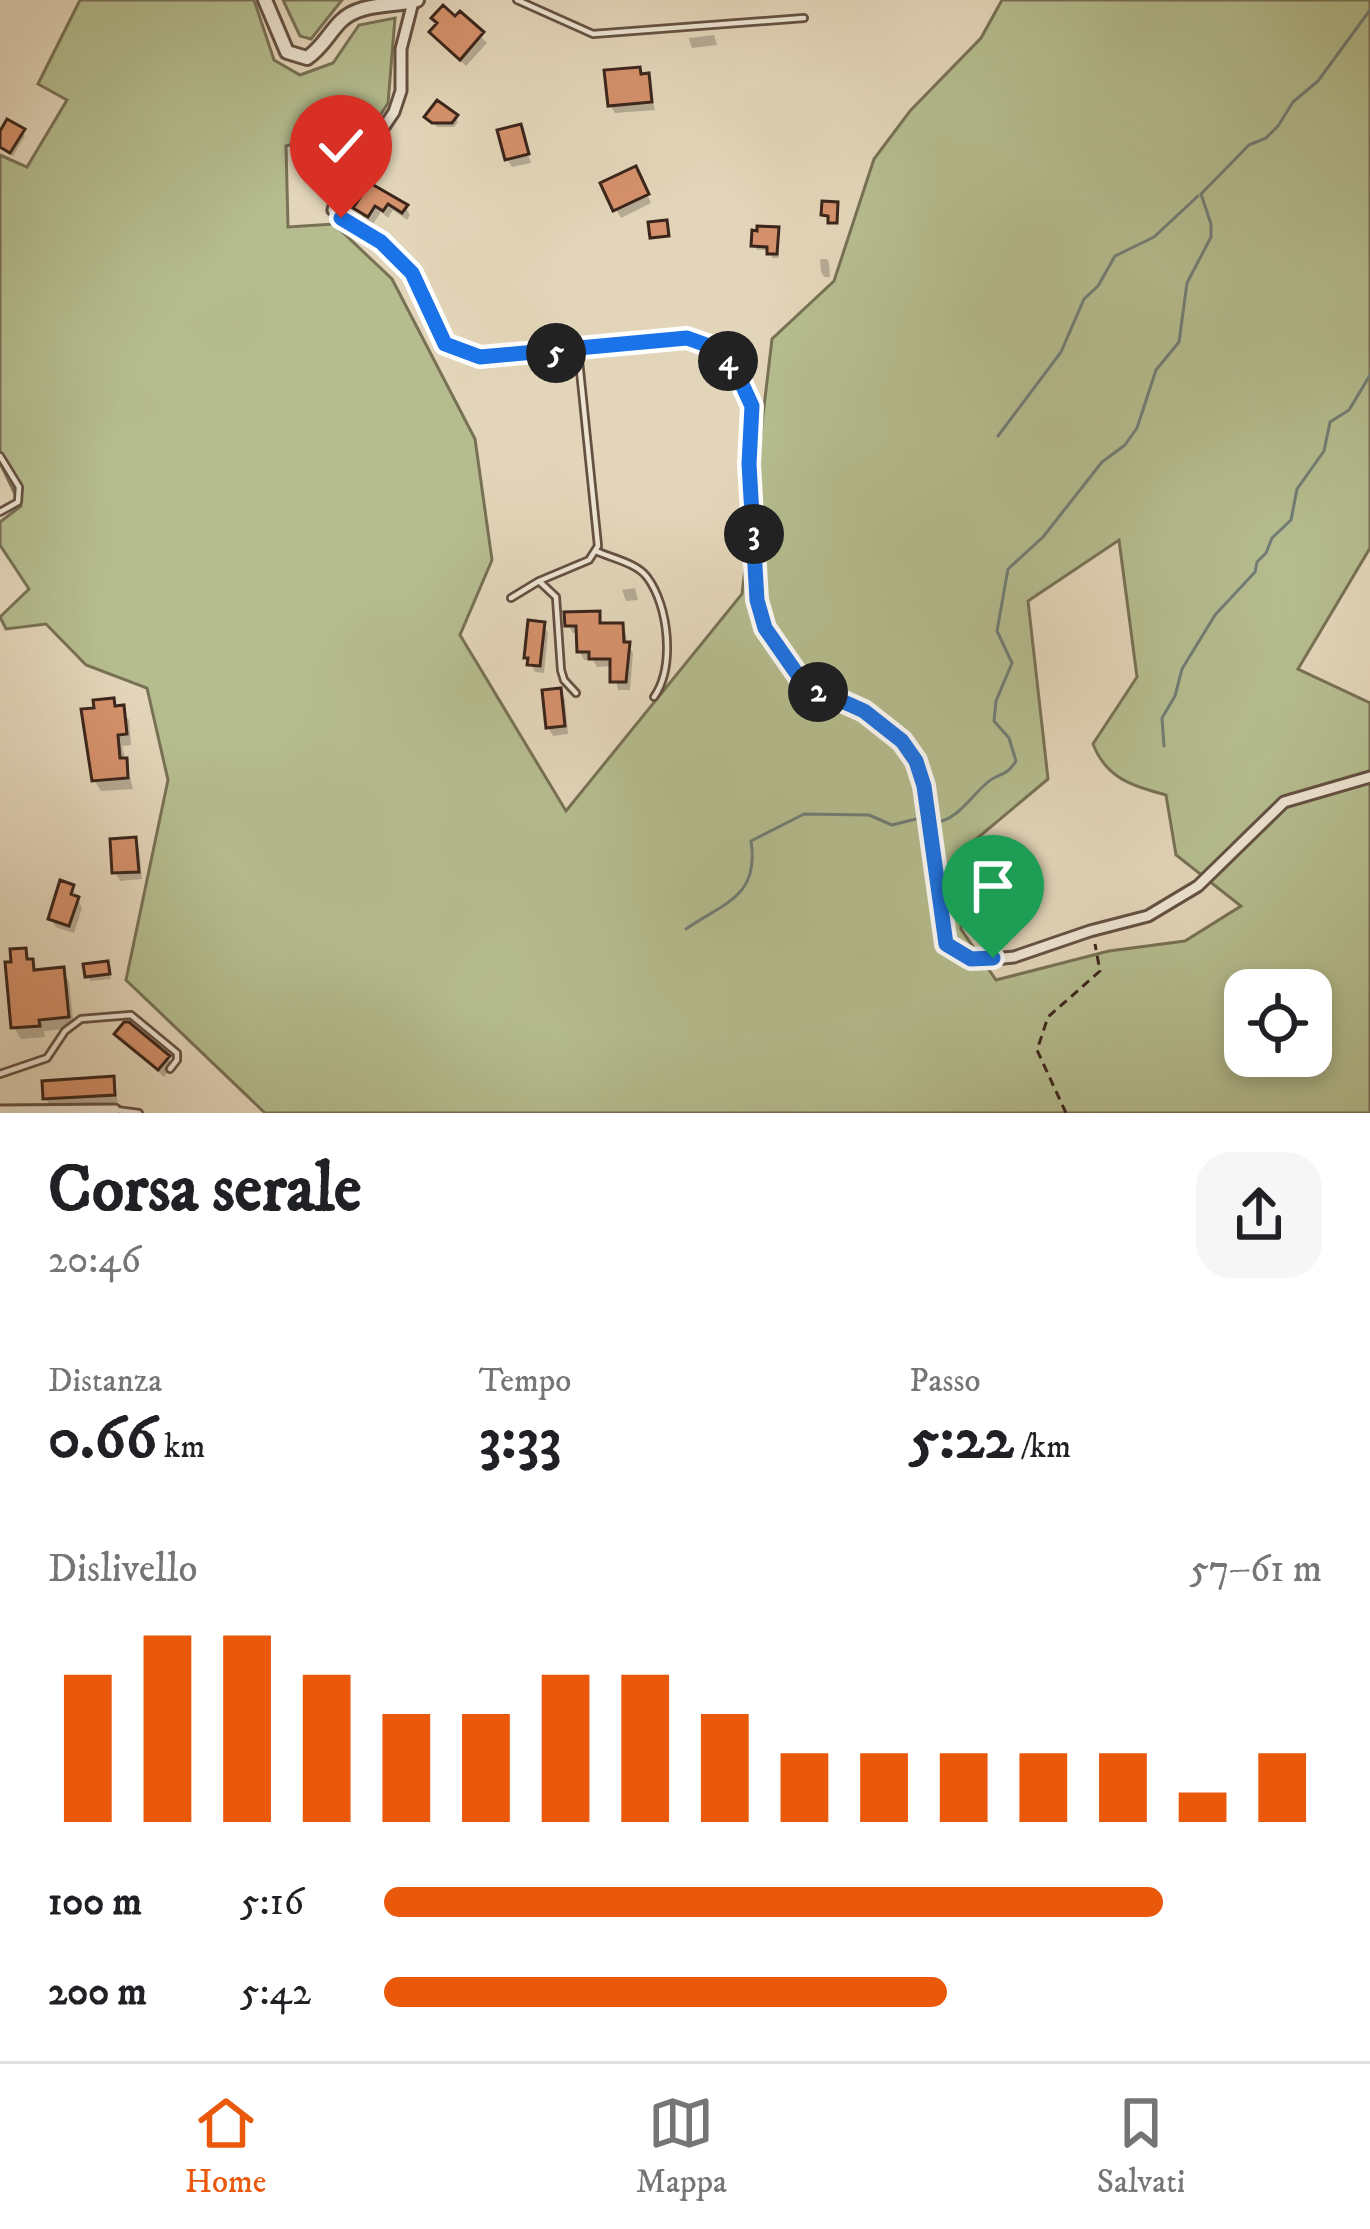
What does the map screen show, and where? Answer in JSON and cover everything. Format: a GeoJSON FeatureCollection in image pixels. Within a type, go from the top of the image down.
{"type":"FeatureCollection","features":[{"type":"Feature","properties":{"kind":"street"},"geometry":{"type":"LineString","coordinates":[[265,0],[286,52],[308,58],[323,47],[343,18],[368,7],[415,1],[401,49],[401,91],[394,112],[336,198],[333,210],[399,257],[421,286],[445,344],[480,357],[687,338],[715,348],[734,367],[752,406],[749,464],[761,618],[804,684],[864,711],[902,741],[916,761],[924,786],[946,944],[971,959],[1014,957],[1148,916],[1198,886],[1284,802],[1370,777]]}},
{"type":"Feature","properties":{"kind":"street"},"geometry":{"type":"LineString","coordinates":[[0,1111],[115,1110]]}},
{"type":"Feature","properties":{"kind":"lane"},"geometry":{"type":"LineString","coordinates":[[517,0],[593,34],[804,18]]}},
{"type":"Feature","properties":{"kind":"lane"},"geometry":{"type":"LineString","coordinates":[[578,351],[596,551]]}},
{"type":"Feature","properties":{"kind":"lane"},"geometry":{"type":"LineString","coordinates":[[0,456],[19,487],[18,502],[0,512]]}},
{"type":"Feature","properties":{"kind":"lane"},"geometry":{"type":"LineString","coordinates":[[511,598],[552,572],[581,565],[596,551]]}},
{"type":"Feature","properties":{"kind":"lane"},"geometry":{"type":"LineString","coordinates":[[596,551],[641,571],[657,598],[666,668],[655,697]]}},
{"type":"Feature","properties":{"kind":"lane"},"geometry":{"type":"LineString","coordinates":[[539,581],[556,597],[561,670],[576,692]]}},
{"type":"Feature","properties":{"kind":"lane"},"geometry":{"type":"LineString","coordinates":[[0,1074],[47,1058],[65,1030],[81,1019],[124,1013],[177,1053],[170,1069]]}},
{"type":"Feature","properties":{"kind":"lane"},"geometry":{"type":"LineString","coordinates":[[115,1110],[139,1113]]}},
{"type":"Feature","properties":{"kind":"path"},"geometry":{"type":"LineString","coordinates":[[1066,1113],[1037,1049],[1048,1017],[1100,971],[1100,956],[1090,931]]}},
{"type":"Feature","properties":{"kind":"green space"},"geometry":{"type":"Polygon","coordinates":[[[80,0],[254,0],[274,60],[300,75],[333,63],[359,25],[395,18],[388,103],[344,172],[328,136],[286,146],[288,227],[334,224],[392,279],[475,439],[492,560],[460,635],[566,811],[742,594],[772,339],[834,281],[874,159],[910,111],[981,38],[1002,0],[1370,0],[1370,548],[1298,669],[1370,703],[1370,1113],[265,1113],[126,980],[168,780],[147,688],[86,665],[46,624],[6,629],[0,617],[29,589],[0,545],[0,522],[21,506],[0,463],[0,155],[27,167],[67,100],[38,84],[80,0]],[[1119,540],[1028,601],[1048,779],[962,851],[961,929],[996,980],[1109,951],[1185,941],[1241,906],[1176,855],[1166,795],[1122,779],[1098,756],[1093,744],[1137,677],[1119,540]]]}},
{"type":"Feature","properties":{"kind":"green space"},"geometry":{"type":"Polygon","coordinates":[[[283,0],[342,0],[311,39],[300,36],[283,0]]]}},
{"type":"Feature","properties":{"kind":"building"},"geometry":{"type":"Polygon","coordinates":[[[443,5],[455,16],[460,11],[484,32],[460,60],[429,32],[437,23],[431,18],[443,5]]]}},
{"type":"Feature","properties":{"kind":"building"},"geometry":{"type":"Polygon","coordinates":[[[640,67],[641,74],[649,73],[652,102],[608,106],[604,70],[640,67]]]}},
{"type":"Feature","properties":{"kind":"building"},"geometry":{"type":"Polygon","coordinates":[[[437,100],[458,115],[452,123],[432,123],[424,117],[437,100]]]}},
{"type":"Feature","properties":{"kind":"building"},"geometry":{"type":"Polygon","coordinates":[[[7,119],[25,129],[10,153],[0,147],[0,131],[7,119]]]}},
{"type":"Feature","properties":{"kind":"building"},"geometry":{"type":"Polygon","coordinates":[[[521,124],[529,154],[505,160],[497,130],[521,124]]]}},
{"type":"Feature","properties":{"kind":"building"},"geometry":{"type":"Polygon","coordinates":[[[636,166],[649,194],[613,211],[600,183],[636,166]]]}},
{"type":"Feature","properties":{"kind":"building"},"geometry":{"type":"Polygon","coordinates":[[[370,183],[408,205],[402,213],[388,204],[383,211],[375,206],[368,217],[353,208],[370,183]]]}},
{"type":"Feature","properties":{"kind":"building"},"geometry":{"type":"Polygon","coordinates":[[[822,201],[838,202],[837,223],[828,223],[828,216],[821,215],[822,201]]]}},
{"type":"Feature","properties":{"kind":"building"},"geometry":{"type":"Polygon","coordinates":[[[667,220],[669,236],[650,238],[648,222],[667,220]]]}},
{"type":"Feature","properties":{"kind":"building"},"geometry":{"type":"Polygon","coordinates":[[[757,226],[779,227],[777,254],[767,254],[767,247],[751,246],[752,230],[757,231],[757,226]]]}},
{"type":"Feature","properties":{"kind":"building"},"geometry":{"type":"Polygon","coordinates":[[[600,611],[600,623],[623,623],[624,642],[630,642],[626,682],[610,682],[610,659],[589,659],[589,652],[577,652],[576,626],[565,626],[564,612],[600,611]]]}},
{"type":"Feature","properties":{"kind":"building"},"geometry":{"type":"Polygon","coordinates":[[[528,620],[545,622],[540,666],[527,665],[528,658],[524,658],[528,620]]]}},
{"type":"Feature","properties":{"kind":"building"},"geometry":{"type":"Polygon","coordinates":[[[561,688],[565,726],[546,728],[542,690],[561,688]]]}},
{"type":"Feature","properties":{"kind":"building"},"geometry":{"type":"Polygon","coordinates":[[[114,698],[115,706],[124,705],[127,734],[118,735],[128,778],[92,781],[81,709],[94,708],[93,700],[114,698]]]}},
{"type":"Feature","properties":{"kind":"building"},"geometry":{"type":"Polygon","coordinates":[[[136,837],[139,872],[112,873],[110,839],[136,837]]]}},
{"type":"Feature","properties":{"kind":"building"},"geometry":{"type":"Polygon","coordinates":[[[60,880],[74,885],[71,894],[79,897],[69,926],[48,919],[60,880]]]}},
{"type":"Feature","properties":{"kind":"building"},"geometry":{"type":"Polygon","coordinates":[[[26,948],[34,970],[64,967],[69,1017],[11,1028],[5,962],[11,962],[10,949],[26,948]]]}},
{"type":"Feature","properties":{"kind":"building"},"geometry":{"type":"Polygon","coordinates":[[[108,961],[110,974],[85,977],[83,964],[108,961]]]}},
{"type":"Feature","properties":{"kind":"building"},"geometry":{"type":"Polygon","coordinates":[[[124,1022],[170,1056],[158,1070],[114,1034],[124,1022]]]}},
{"type":"Feature","properties":{"kind":"building"},"geometry":{"type":"Polygon","coordinates":[[[114,1076],[115,1095],[43,1099],[42,1081],[114,1076]]]}},
{"type":"Feature","properties":{"kind":"waterway"},"geometry":{"type":"LineString","coordinates":[[935,822],[960,810],[1016,761],[1009,738],[994,721],[996,701],[1012,663],[997,631],[1008,569],[1043,537],[1102,462],[1125,445],[1137,428],[1156,370],[1179,342],[1187,283],[1211,237],[1201,194],[1249,145],[1278,126],[1370,10]]}},
{"type":"Feature","properties":{"kind":"waterway"},"geometry":{"type":"LineString","coordinates":[[998,436],[1061,352],[1084,299],[1098,286],[1115,256],[1154,237],[1198,196]]}},
{"type":"Feature","properties":{"kind":"waterway"},"geometry":{"type":"LineString","coordinates":[[1164,746],[1162,718],[1175,696],[1182,669],[1215,615],[1255,572],[1272,538],[1291,520],[1297,489],[1324,451],[1330,422],[1349,410],[1370,375]]}},
{"type":"Feature","properties":{"kind":"waterway"},"geometry":{"type":"LineString","coordinates":[[686,929],[744,887],[750,875],[751,841],[804,814],[869,815],[892,825],[920,818]]}},
{"type":"Feature","properties":{"kind":"route"},"geometry":{"type":"LineString","coordinates":[[341,218],[399,257],[421,286],[445,344],[465,355],[578,351],[687,338],[715,348],[734,367],[752,406],[749,464],[757,600],[765,628],[804,684],[864,711],[902,741],[916,761],[924,786],[946,944],[971,959],[993,958]]}}]}
